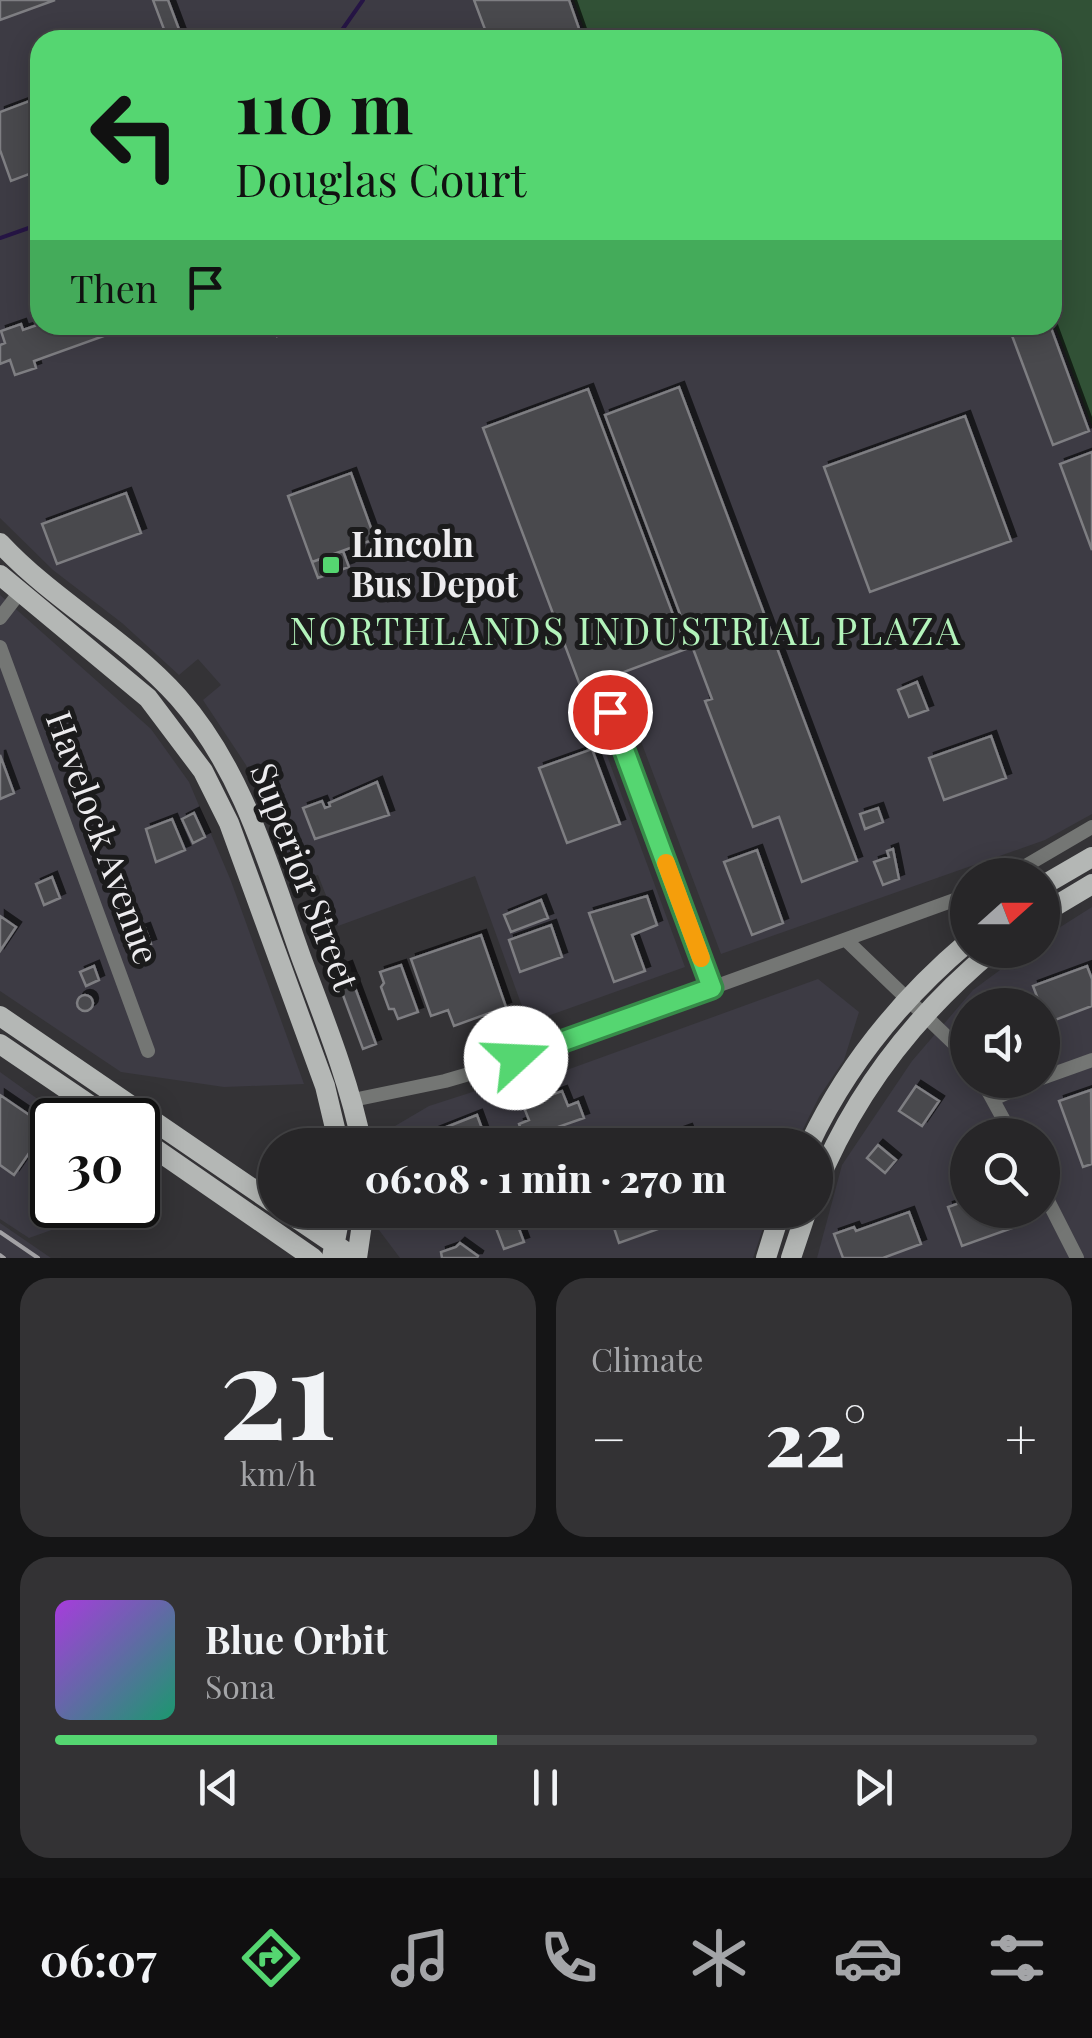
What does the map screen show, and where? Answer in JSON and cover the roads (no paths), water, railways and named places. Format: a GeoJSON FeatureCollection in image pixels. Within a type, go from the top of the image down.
{"type":"FeatureCollection","features":[{"type":"Feature","properties":{"kind":"main road","name":"Superior Street"},"geometry":{"type":"LineString","coordinates":[[0,543],[26,570],[157,675],[200,724],[218,752],[248,810],[353,1100],[359,1128]]}},
{"type":"Feature","properties":{"kind":"main road","name":"Superior Street"},"geometry":{"type":"LineString","coordinates":[[0,575],[117,668],[148,698],[203,771],[228,823],[318,1068],[335,1128]]}},
{"type":"Feature","properties":{"kind":"main road"},"geometry":{"type":"LineString","coordinates":[[1060,876],[1092,857]]}},
{"type":"Feature","properties":{"kind":"main road"},"geometry":{"type":"LineString","coordinates":[[1060,903],[1092,884]]}},
{"type":"Feature","properties":{"kind":"main road"},"geometry":{"type":"LineString","coordinates":[[819,1128],[852,1069],[907,1000],[950,959]]}},
{"type":"Feature","properties":{"kind":"main road"},"geometry":{"type":"LineString","coordinates":[[833,1152],[870,1084],[898,1045],[975,968]]}},
{"type":"Feature","properties":{"kind":"main road"},"geometry":{"type":"LineString","coordinates":[[0,1016],[258,1191]]}},
{"type":"Feature","properties":{"kind":"main road"},"geometry":{"type":"LineString","coordinates":[[0,1044],[80,1098]]}},
{"type":"Feature","properties":{"kind":"main road"},"geometry":{"type":"LineString","coordinates":[[160,1153],[314,1258]]}},
{"type":"Feature","properties":{"kind":"main road"},"geometry":{"type":"LineString","coordinates":[[305,1228],[334,1252],[356,1258],[361,1228]]}},
{"type":"Feature","properties":{"kind":"main road"},"geometry":{"type":"LineString","coordinates":[[766,1258],[775,1228]]}},
{"type":"Feature","properties":{"kind":"main road"},"geometry":{"type":"LineString","coordinates":[[791,1258],[801,1228]]}},
{"type":"Feature","properties":{"kind":"street"},"geometry":{"type":"LineString","coordinates":[[0,618],[20,592]]}},
{"type":"Feature","properties":{"kind":"street","name":"Havelock Avenue"},"geometry":{"type":"LineString","coordinates":[[0,647],[148,1050]]}},
{"type":"Feature","properties":{"kind":"street"},"geometry":{"type":"LineString","coordinates":[[610,712],[712,988]]}},
{"type":"Feature","properties":{"kind":"street"},"geometry":{"type":"LineString","coordinates":[[1039,858],[1092,827]]}},
{"type":"Feature","properties":{"kind":"street"},"geometry":{"type":"LineString","coordinates":[[353,1100],[492,1067],[950,902]]}},
{"type":"Feature","properties":{"kind":"street"},"geometry":{"type":"LineString","coordinates":[[846,940],[950,1041]]}},
{"type":"Feature","properties":{"kind":"street"},"geometry":{"type":"LineString","coordinates":[[1060,1071],[1092,1060]]}},
{"type":"Feature","properties":{"kind":"street"},"geometry":{"type":"LineString","coordinates":[[993,1099],[1003,1118]]}},
{"type":"Feature","properties":{"kind":"street"},"geometry":{"type":"LineString","coordinates":[[1060,1224],[1077,1258]]}},
{"type":"Feature","properties":{"kind":"waterway"},"geometry":{"type":"LineString","coordinates":[[342,30],[363,0]]}},
{"type":"Feature","properties":{"kind":"waterway"},"geometry":{"type":"LineString","coordinates":[[0,238],[30,228]]}},
{"type":"Feature","properties":{"kind":"railway"},"geometry":{"type":"LineString","coordinates":[[0,1232],[38,1258]]}},
{"type":"Feature","properties":{"kind":"railway"},"geometry":{"type":"LineString","coordinates":[[0,1255],[4,1258]]}},
{"type":"Feature","properties":{"kind":"place","name":"Lincoln Bus Depot"},"geometry":{"type":"Point","coordinates":[331,565]}},
{"type":"Feature","properties":{"kind":"district","name":"NORTHLANDS INDUSTRIAL PLAZA"},"geometry":{"type":"Point","coordinates":[626,632]}}]}
